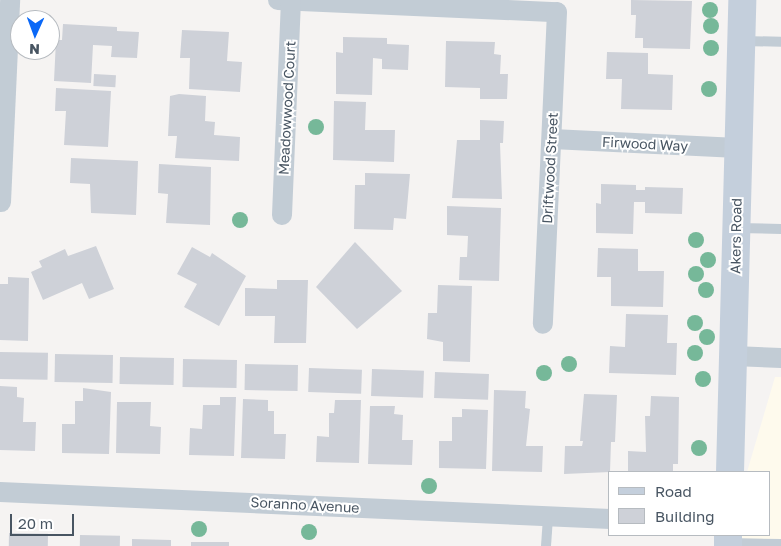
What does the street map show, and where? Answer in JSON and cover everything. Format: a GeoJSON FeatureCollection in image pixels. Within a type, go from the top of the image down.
{"type":"FeatureCollection","features":[{"type":"Feature","properties":{"kind":"street"},"geometry":{"type":"LineString","coordinates":[[1,202],[10,0]]}},
{"type":"Feature","properties":{"kind":"street"},"geometry":{"type":"LineString","coordinates":[[278,0],[291,1]]}},
{"type":"Feature","properties":{"kind":"street","name":"Akers Road"},"geometry":{"type":"LineString","coordinates":[[730,471],[742,0]]}},
{"type":"Feature","properties":{"kind":"street","name":"Driftwood Street"},"geometry":{"type":"LineString","coordinates":[[291,1],[557,12],[544,324]]}},
{"type":"Feature","properties":{"kind":"street","name":"Meadowwood Court"},"geometry":{"type":"LineString","coordinates":[[282,214],[291,1]]}},
{"type":"Feature","properties":{"kind":"street","name":"Firwood Way"},"geometry":{"type":"LineString","coordinates":[[552,140],[738,148]]}},
{"type":"Feature","properties":{"kind":"street"},"geometry":{"type":"LineString","coordinates":[[732,356],[781,358]]}},
{"type":"Feature","properties":{"kind":"street","name":"Soranno Avenue"},"geometry":{"type":"LineString","coordinates":[[0,492],[608,519]]}},
{"type":"Feature","properties":{"kind":"lane"},"geometry":{"type":"LineString","coordinates":[[741,41],[781,42]]}},
{"type":"Feature","properties":{"kind":"lane"},"geometry":{"type":"LineString","coordinates":[[736,228],[781,229]]}},
{"type":"Feature","properties":{"kind":"lane"},"geometry":{"type":"LineString","coordinates":[[546,546],[548,516]]}},
{"type":"Feature","properties":{"kind":"lane"},"geometry":{"type":"LineString","coordinates":[[728,541],[781,544]]}},
{"type":"Feature","properties":{"kind":"shaded area"},"geometry":{"type":"Polygon","coordinates":[[[775,377],[781,377],[781,546],[726,546],[729,536],[771,536],[771,471],[747,471],[775,377]]]}},
{"type":"Feature","properties":{"kind":"building"},"geometry":{"type":"Polygon","coordinates":[[[631,0],[692,1],[690,49],[643,48],[643,38],[635,38],[636,15],[631,15],[631,0]]]}},
{"type":"Feature","properties":{"kind":"building"},"geometry":{"type":"Polygon","coordinates":[[[63,24],[117,27],[117,31],[139,32],[137,58],[111,57],[112,46],[93,45],[91,83],[54,81],[55,60],[60,60],[60,40],[62,40],[63,24]]]}},
{"type":"Feature","properties":{"kind":"building"},"geometry":{"type":"Polygon","coordinates":[[[182,30],[229,32],[227,61],[242,62],[240,92],[189,89],[190,58],[180,58],[182,30]]]}},
{"type":"Feature","properties":{"kind":"building"},"geometry":{"type":"Polygon","coordinates":[[[343,37],[387,38],[387,44],[409,45],[408,70],[382,69],[382,59],[373,58],[372,95],[336,94],[336,52],[343,53],[343,37]]]}},
{"type":"Feature","properties":{"kind":"building"},"geometry":{"type":"Polygon","coordinates":[[[446,41],[495,42],[494,54],[501,55],[500,74],[508,74],[507,99],[480,99],[480,88],[445,87],[446,41]]]}},
{"type":"Feature","properties":{"kind":"building"},"geometry":{"type":"Polygon","coordinates":[[[607,52],[648,53],[648,74],[673,75],[672,110],[621,109],[622,79],[606,79],[607,52]]]}},
{"type":"Feature","properties":{"kind":"building"},"geometry":{"type":"Polygon","coordinates":[[[94,74],[116,75],[115,87],[93,86],[94,74]]]}},
{"type":"Feature","properties":{"kind":"building"},"geometry":{"type":"Polygon","coordinates":[[[56,88],[111,91],[108,147],[64,145],[66,111],[55,111],[56,88]]]}},
{"type":"Feature","properties":{"kind":"building"},"geometry":{"type":"Polygon","coordinates":[[[179,94],[206,96],[205,121],[215,122],[214,135],[240,137],[239,161],[175,158],[177,136],[168,136],[170,96],[179,94]]]}},
{"type":"Feature","properties":{"kind":"building"},"geometry":{"type":"Polygon","coordinates":[[[334,101],[366,102],[365,130],[395,130],[394,162],[333,160],[334,101]]]}},
{"type":"Feature","properties":{"kind":"building"},"geometry":{"type":"Polygon","coordinates":[[[480,120],[504,121],[503,143],[500,143],[502,199],[452,198],[457,140],[480,140],[480,120]]]}},
{"type":"Feature","properties":{"kind":"building"},"geometry":{"type":"Polygon","coordinates":[[[71,158],[138,161],[136,215],[91,213],[90,184],[70,183],[71,158]]]}},
{"type":"Feature","properties":{"kind":"building"},"geometry":{"type":"Polygon","coordinates":[[[159,164],[211,167],[210,225],[166,223],[168,194],[158,193],[159,164]]]}},
{"type":"Feature","properties":{"kind":"building"},"geometry":{"type":"Polygon","coordinates":[[[365,173],[410,174],[406,219],[394,218],[393,230],[354,229],[355,185],[365,185],[365,173]]]}},
{"type":"Feature","properties":{"kind":"building"},"geometry":{"type":"Polygon","coordinates":[[[601,184],[636,185],[636,190],[645,190],[645,187],[683,188],[682,214],[645,213],[645,202],[634,202],[633,234],[596,233],[596,203],[601,204],[601,184]]]}},
{"type":"Feature","properties":{"kind":"building"},"geometry":{"type":"Polygon","coordinates":[[[447,206],[501,208],[499,281],[459,280],[460,257],[467,257],[468,236],[447,235],[447,206]]]}},
{"type":"Feature","properties":{"kind":"building"},"geometry":{"type":"Polygon","coordinates":[[[355,242],[402,291],[357,329],[316,287],[355,242]]]}},
{"type":"Feature","properties":{"kind":"building"},"geometry":{"type":"Polygon","coordinates":[[[96,246],[114,289],[89,299],[82,283],[43,300],[31,272],[42,267],[39,261],[65,249],[68,256],[96,246]]]}},
{"type":"Feature","properties":{"kind":"building"},"geometry":{"type":"Polygon","coordinates":[[[192,247],[210,257],[212,253],[246,276],[219,326],[184,307],[197,284],[177,274],[192,247]]]}},
{"type":"Feature","properties":{"kind":"building"},"geometry":{"type":"Polygon","coordinates":[[[598,248],[638,249],[638,271],[664,271],[663,307],[611,306],[611,277],[597,277],[598,248]]]}},
{"type":"Feature","properties":{"kind":"building"},"geometry":{"type":"Polygon","coordinates":[[[8,277],[29,278],[28,341],[0,340],[0,284],[8,284],[8,277]]]}},
{"type":"Feature","properties":{"kind":"building"},"geometry":{"type":"Polygon","coordinates":[[[277,280],[308,280],[306,343],[274,343],[275,316],[245,316],[245,288],[277,289],[277,280]]]}},
{"type":"Feature","properties":{"kind":"building"},"geometry":{"type":"Polygon","coordinates":[[[438,285],[472,286],[470,362],[443,361],[443,342],[427,339],[428,313],[437,313],[438,285]]]}},
{"type":"Feature","properties":{"kind":"building"},"geometry":{"type":"Polygon","coordinates":[[[626,314],[668,315],[667,343],[677,343],[676,375],[609,373],[610,346],[625,347],[626,314]]]}},
{"type":"Feature","properties":{"kind":"building"},"geometry":{"type":"Polygon","coordinates":[[[0,352],[48,353],[48,380],[0,379],[0,352]]]}},
{"type":"Feature","properties":{"kind":"building"},"geometry":{"type":"Polygon","coordinates":[[[55,354],[113,355],[113,383],[55,382],[55,354]]]}},
{"type":"Feature","properties":{"kind":"building"},"geometry":{"type":"Polygon","coordinates":[[[120,357],[174,358],[174,385],[120,384],[120,357]]]}},
{"type":"Feature","properties":{"kind":"building"},"geometry":{"type":"Polygon","coordinates":[[[183,359],[237,360],[237,388],[183,387],[183,359]]]}},
{"type":"Feature","properties":{"kind":"building"},"geometry":{"type":"Polygon","coordinates":[[[245,364],[298,365],[298,391],[245,390],[245,364]]]}},
{"type":"Feature","properties":{"kind":"building"},"geometry":{"type":"Polygon","coordinates":[[[309,368],[362,370],[361,394],[308,392],[309,368]]]}},
{"type":"Feature","properties":{"kind":"building"},"geometry":{"type":"Polygon","coordinates":[[[372,369],[424,371],[423,398],[371,396],[372,369]]]}},
{"type":"Feature","properties":{"kind":"building"},"geometry":{"type":"Polygon","coordinates":[[[435,372],[489,374],[488,400],[434,398],[435,372]]]}},
{"type":"Feature","properties":{"kind":"building"},"geometry":{"type":"Polygon","coordinates":[[[0,386],[17,387],[17,397],[24,398],[23,422],[36,422],[35,451],[0,450],[0,386]]]}},
{"type":"Feature","properties":{"kind":"building"},"geometry":{"type":"Polygon","coordinates":[[[83,388],[111,392],[109,454],[62,453],[62,424],[75,424],[75,401],[83,401],[83,388]]]}},
{"type":"Feature","properties":{"kind":"building"},"geometry":{"type":"Polygon","coordinates":[[[494,390],[526,391],[525,408],[530,409],[526,446],[543,446],[542,472],[492,471],[494,390]]]}},
{"type":"Feature","properties":{"kind":"building"},"geometry":{"type":"Polygon","coordinates":[[[584,394],[617,395],[615,442],[611,442],[610,471],[564,474],[565,446],[582,446],[583,441],[580,441],[584,394]]]}},
{"type":"Feature","properties":{"kind":"building"},"geometry":{"type":"Polygon","coordinates":[[[651,396],[679,397],[678,464],[673,464],[673,471],[628,471],[628,451],[646,452],[645,416],[650,416],[651,396]]]}},
{"type":"Feature","properties":{"kind":"building"},"geometry":{"type":"Polygon","coordinates":[[[220,397],[236,397],[234,456],[189,455],[190,428],[202,429],[203,405],[220,405],[220,397]]]}},
{"type":"Feature","properties":{"kind":"building"},"geometry":{"type":"Polygon","coordinates":[[[243,399],[268,400],[268,411],[274,411],[274,434],[286,434],[285,459],[241,458],[243,399]]]}},
{"type":"Feature","properties":{"kind":"building"},"geometry":{"type":"Polygon","coordinates":[[[335,400],[361,400],[359,463],[316,462],[317,436],[329,437],[329,413],[334,413],[335,400]]]}},
{"type":"Feature","properties":{"kind":"building"},"geometry":{"type":"Polygon","coordinates":[[[117,402],[151,402],[150,426],[161,427],[160,454],[116,453],[117,402]]]}},
{"type":"Feature","properties":{"kind":"building"},"geometry":{"type":"Polygon","coordinates":[[[370,406],[395,406],[394,414],[403,415],[402,440],[413,440],[412,465],[368,464],[370,406]]]}},
{"type":"Feature","properties":{"kind":"building"},"geometry":{"type":"Polygon","coordinates":[[[462,409],[488,410],[486,469],[439,468],[439,441],[452,441],[452,417],[462,417],[462,409]]]}},
{"type":"Feature","properties":{"kind":"building"},"geometry":{"type":"Polygon","coordinates":[[[9,533],[48,534],[48,546],[9,546],[9,533]]]}},
{"type":"Feature","properties":{"kind":"building"},"geometry":{"type":"Polygon","coordinates":[[[80,535],[120,536],[120,546],[80,546],[80,535]]]}},
{"type":"Feature","properties":{"kind":"building"},"geometry":{"type":"Polygon","coordinates":[[[132,539],[171,540],[171,546],[132,546],[132,539]]]}},
{"type":"Feature","properties":{"kind":"building"},"geometry":{"type":"Polygon","coordinates":[[[191,542],[229,542],[229,546],[191,546],[191,542]]]}}]}
